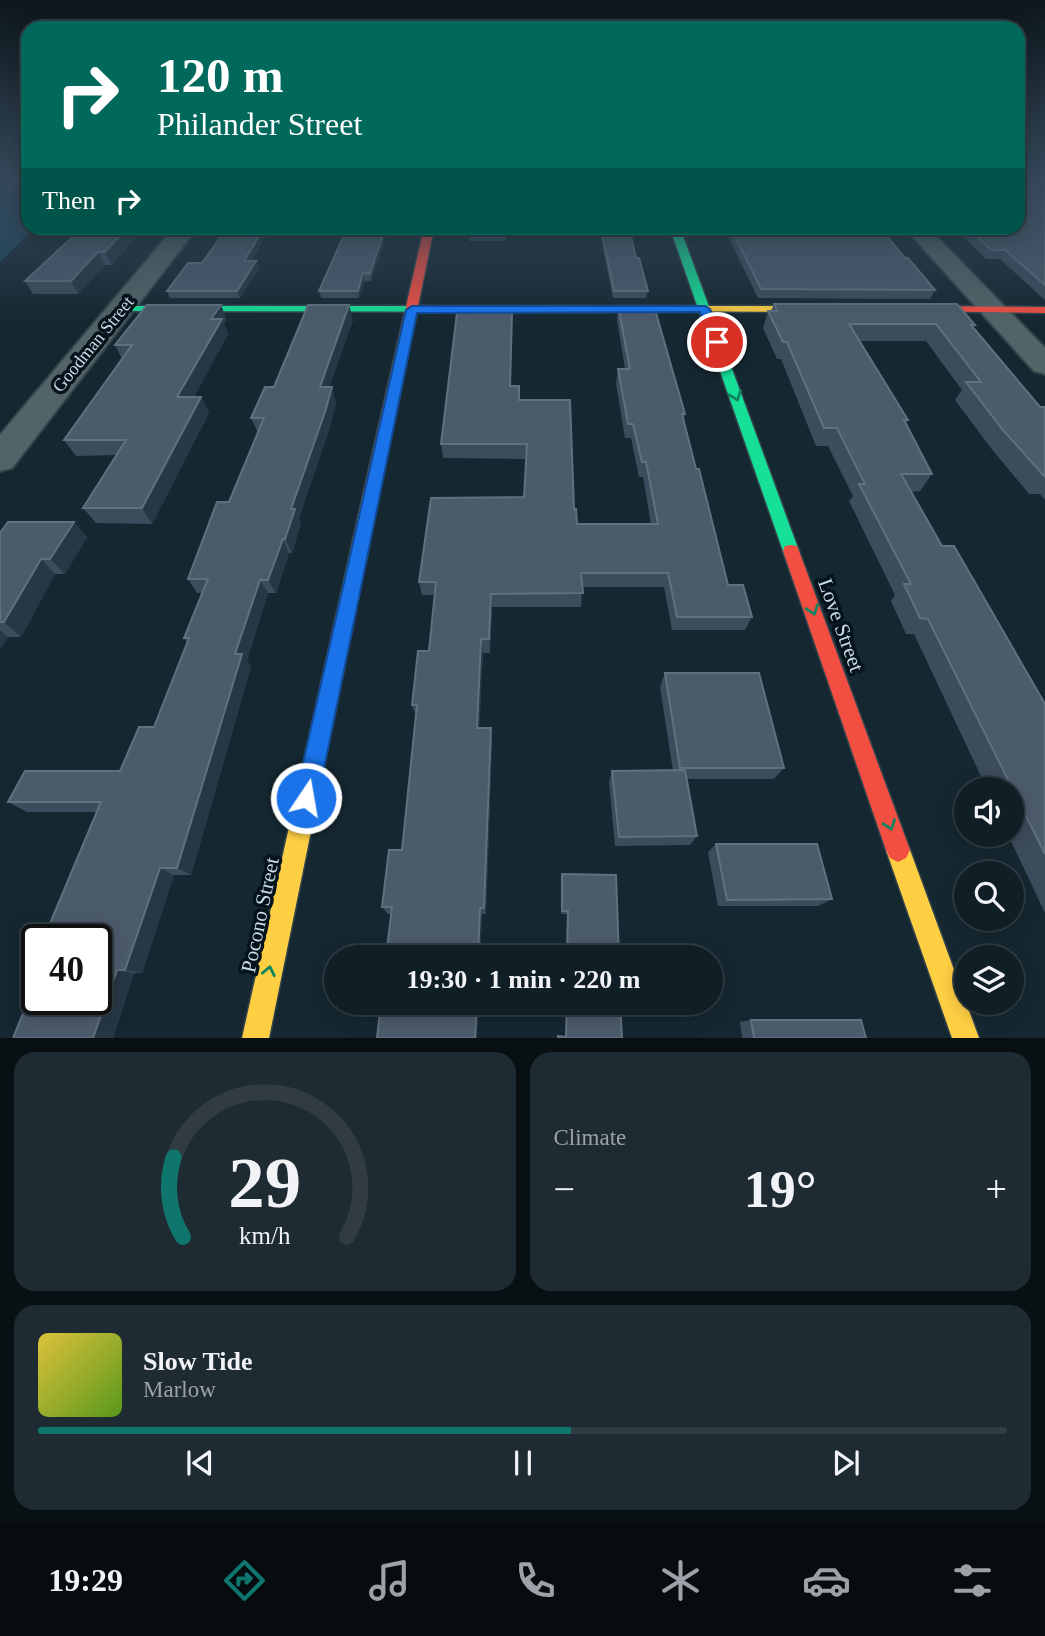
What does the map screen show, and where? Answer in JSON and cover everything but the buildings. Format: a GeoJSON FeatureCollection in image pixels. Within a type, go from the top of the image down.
{"type":"FeatureCollection","features":[{"type":"Feature","properties":{"kind":"street","name":"Goodman Street"},"geometry":{"type":"LineString","coordinates":[[0,460],[180,235]]}},
{"type":"Feature","properties":{"kind":"street","name":"Pocono Street"},"geometry":{"type":"LineString","coordinates":[[255,1038],[428,235]]}},
{"type":"Feature","properties":{"kind":"street","name":"Love Street"},"geometry":{"type":"LineString","coordinates":[[678,235],[966,1038]]}},
{"type":"Feature","properties":{"kind":"street"},"geometry":{"type":"LineString","coordinates":[[923,235],[1045,365]]}},
{"type":"Feature","properties":{"kind":"street"},"geometry":{"type":"LineString","coordinates":[[122,309],[834,309]]}},
{"type":"Feature","properties":{"kind":"street"},"geometry":{"type":"LineString","coordinates":[[900,309],[1045,310]]}},
{"type":"Feature","properties":{"kind":"shaded area"},"geometry":{"type":"Polygon","coordinates":[[[0,227],[21,227],[21,235],[27,235],[0,262],[0,227]]]}},
{"type":"Feature","properties":{"kind":"traffic: fast"},"geometry":{"type":"LineString","coordinates":[[678,235],[791,551]]}},
{"type":"Feature","properties":{"kind":"traffic: fast"},"geometry":{"type":"LineString","coordinates":[[122,309],[648,309]]}},
{"type":"Feature","properties":{"kind":"traffic: slow"},"geometry":{"type":"LineString","coordinates":[[648,309],[823,309]]}},
{"type":"Feature","properties":{"kind":"traffic: slow"},"geometry":{"type":"LineString","coordinates":[[255,1038],[372,491]]}},
{"type":"Feature","properties":{"kind":"traffic: slow"},"geometry":{"type":"LineString","coordinates":[[898,850],[966,1038]]}},
{"type":"Feature","properties":{"kind":"traffic: jam"},"geometry":{"type":"LineString","coordinates":[[372,491],[427,235]]}},
{"type":"Feature","properties":{"kind":"traffic: jam"},"geometry":{"type":"LineString","coordinates":[[911,309],[1045,310]]}},
{"type":"Feature","properties":{"kind":"traffic: jam"},"geometry":{"type":"LineString","coordinates":[[791,551],[898,850]]}},
{"type":"Feature","properties":{"kind":"route"},"geometry":{"type":"LineString","coordinates":[[306,798],[412,310],[705,309],[717,342]]}}]}
